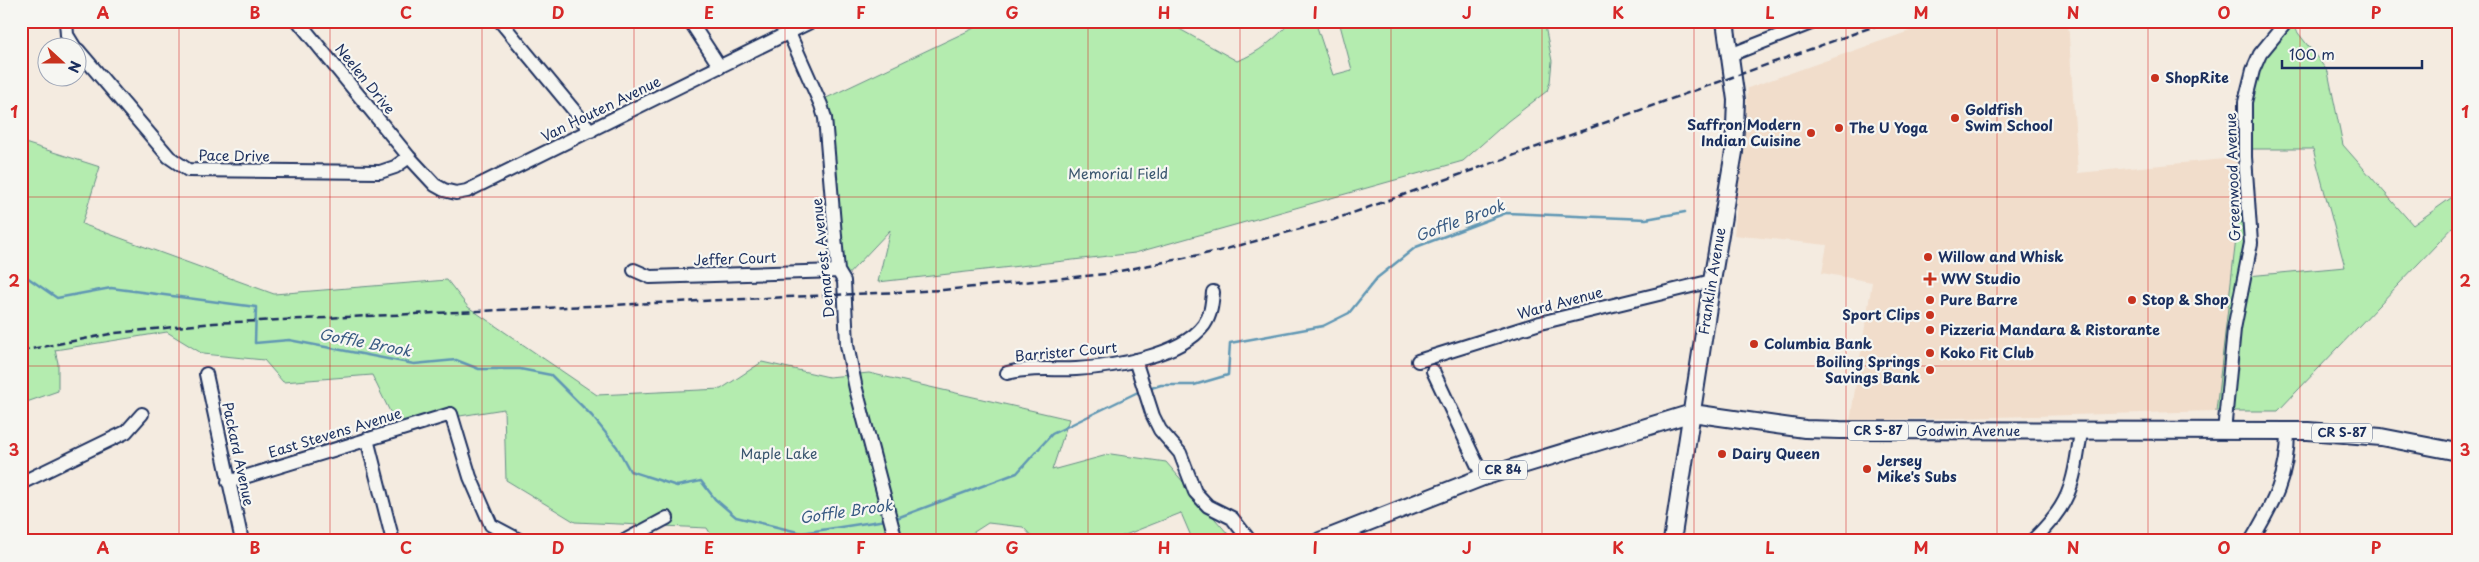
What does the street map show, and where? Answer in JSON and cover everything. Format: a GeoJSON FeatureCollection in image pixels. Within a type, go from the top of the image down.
{"type":"FeatureCollection","features":[{"type":"Feature","properties":{"kind":"main road","name":"Franklin Avenue"},"geometry":{"type":"LineString","coordinates":[[1672,541],[1736,133],[1736,100],[1725,21]]}},
{"type":"Feature","properties":{"kind":"main road","name":"Godwin Avenue"},"geometry":{"type":"LineString","coordinates":[[1320,541],[1483,477],[1692,413],[1805,429],[2081,432],[2288,431],[2365,435],[2458,452]]}},
{"type":"Feature","properties":{"kind":"street","name":"Neelen Drive"},"geometry":{"type":"LineString","coordinates":[[298,21],[409,157]]}},
{"type":"Feature","properties":{"kind":"street"},"geometry":{"type":"LineString","coordinates":[[500,21],[591,131]]}},
{"type":"Feature","properties":{"kind":"street"},"geometry":{"type":"LineString","coordinates":[[690,21],[720,67]]}},
{"type":"Feature","properties":{"kind":"street","name":"Van Houten Avenue"},"geometry":{"type":"LineString","coordinates":[[409,157],[435,185],[456,193],[468,190],[812,21]]}},
{"type":"Feature","properties":{"kind":"street"},"geometry":{"type":"LineString","coordinates":[[1730,54],[1816,21]]}},
{"type":"Feature","properties":{"kind":"street","name":"Greenwood Avenue"},"geometry":{"type":"LineString","coordinates":[[2224,432],[2234,329],[2251,244],[2245,157],[2245,102],[2253,70],[2260,54],[2287,21]]}},
{"type":"Feature","properties":{"kind":"street","name":"Pace Drive"},"geometry":{"type":"LineString","coordinates":[[65,22],[69,38]]}},
{"type":"Feature","properties":{"kind":"street","name":"Demarest Avenue"},"geometry":{"type":"LineString","coordinates":[[789,33],[825,118],[838,271],[844,281],[849,354],[896,541]]}},
{"type":"Feature","properties":{"kind":"street","name":"Pace Drive"},"geometry":{"type":"LineString","coordinates":[[88,63],[169,157],[188,170],[380,172],[395,166],[409,157]]}},
{"type":"Feature","properties":{"kind":"street","name":"Jeffer Court"},"geometry":{"type":"LineString","coordinates":[[634,270],[650,277],[838,271]]}},
{"type":"Feature","properties":{"kind":"street","name":"Ward Avenue"},"geometry":{"type":"LineString","coordinates":[[1418,361],[1540,323],[1712,281]]}},
{"type":"Feature","properties":{"kind":"street","name":"Barrister Court"},"geometry":{"type":"LineString","coordinates":[[1007,373],[1033,368],[1074,369],[1102,367],[1135,360],[1167,350],[1197,332],[1209,317],[1213,292]]}},
{"type":"Feature","properties":{"kind":"street"},"geometry":{"type":"LineString","coordinates":[[1135,360],[1153,416],[1160,430],[1180,453],[1195,492],[1208,506],[1232,518],[1250,541]]}},
{"type":"Feature","properties":{"kind":"street"},"geometry":{"type":"LineString","coordinates":[[1433,371],[1483,477]]}},
{"type":"Feature","properties":{"kind":"street","name":"Packard Avenue"},"geometry":{"type":"LineString","coordinates":[[206,374],[242,541]]}},
{"type":"Feature","properties":{"kind":"street"},"geometry":{"type":"LineString","coordinates":[[21,484],[126,432],[142,414]]}},
{"type":"Feature","properties":{"kind":"street","name":"East Stevens Avenue"},"geometry":{"type":"LineString","coordinates":[[228,482],[451,414],[470,477],[491,525],[521,541]]}},
{"type":"Feature","properties":{"kind":"street"},"geometry":{"type":"LineString","coordinates":[[2251,541],[2280,487],[2288,451],[2288,431]]}},
{"type":"Feature","properties":{"kind":"street"},"geometry":{"type":"LineString","coordinates":[[2032,541],[2051,523],[2067,500],[2073,480],[2081,432]]}},
{"type":"Feature","properties":{"kind":"street"},"geometry":{"type":"LineString","coordinates":[[367,439],[393,541]]}},
{"type":"Feature","properties":{"kind":"street"},"geometry":{"type":"LineString","coordinates":[[624,541],[667,518]]}},
{"type":"Feature","properties":{"kind":"shaded area"},"geometry":{"type":"Polygon","coordinates":[[[1938,21],[2068,21],[2078,173],[2245,157],[2242,259],[2216,411],[1850,421],[1872,282],[1822,273],[1827,245],[1734,235],[1748,88],[1938,21]]]}},
{"type":"Feature","properties":{"kind":"green space","name":"Memorial Field"},"geometry":{"type":"Polygon","coordinates":[[[989,21],[1165,21],[1237,61],[1266,45],[1291,21],[1315,21],[1333,75],[1352,70],[1339,21],[1544,21],[1552,61],[1547,91],[1508,121],[1463,161],[1135,253],[878,282],[890,230],[841,282],[820,101],[989,21]]]}},
{"type":"Feature","properties":{"kind":"green space"},"geometry":{"type":"Polygon","coordinates":[[[2289,21],[2328,72],[2343,145],[2413,225],[2458,193],[2458,222],[2278,411],[2216,411],[2245,161],[2248,276],[2345,267],[2313,149],[2246,149],[2256,64],[2289,21]]]}},
{"type":"Feature","properties":{"kind":"green space","name":"Maple Lake"},"geometry":{"type":"Polygon","coordinates":[[[21,134],[25,143],[100,167],[82,224],[274,294],[447,280],[468,307],[597,395],[721,389],[762,362],[829,377],[869,373],[1069,419],[1052,470],[1111,454],[1166,462],[1234,541],[1193,541],[1181,513],[1110,541],[1036,541],[1023,527],[988,523],[960,541],[715,541],[707,528],[575,522],[506,480],[504,409],[397,426],[372,375],[283,382],[264,360],[203,354],[167,332],[55,350],[58,363],[58,391],[21,404],[21,134]]]}},
{"type":"Feature","properties":{"kind":"waterway","name":"Goffle Brook"},"geometry":{"type":"LineString","coordinates":[[1148,389],[1161,385],[1194,385],[1228,375],[1230,343],[1323,326],[1349,313],[1377,278],[1416,247],[1506,213],[1646,219],[1685,212]]}},
{"type":"Feature","properties":{"kind":"waterway","name":"Goffle Brook"},"geometry":{"type":"LineString","coordinates":[[21,273],[57,298],[111,288],[256,307],[255,343],[289,340],[414,364],[456,360],[479,369],[520,369],[551,375],[592,416],[617,447],[630,471],[677,486],[701,481],[715,499],[736,517],[802,533],[886,520]]}},
{"type":"Feature","properties":{"kind":"waterway","name":"Goffle Brook"},"geometry":{"type":"LineString","coordinates":[[894,519],[1017,473],[1052,434],[1140,391]]}},
{"type":"Feature","properties":{"kind":"railway"},"geometry":{"type":"LineString","coordinates":[[21,351],[115,333],[214,323],[943,290],[1105,274],[1219,251],[1333,220],[1889,21]]}},
{"type":"Feature","properties":{"kind":"place","name":"ShopRite"},"geometry":{"type":"Point","coordinates":[2155,78]}},
{"type":"Feature","properties":{"kind":"place","name":"Goldfish Swim School"},"geometry":{"type":"Point","coordinates":[1955,118]}},
{"type":"Feature","properties":{"kind":"place","name":"The U Yoga"},"geometry":{"type":"Point","coordinates":[1839,128]}},
{"type":"Feature","properties":{"kind":"place","name":"Saffron Modern Indian Cuisine"},"geometry":{"type":"Point","coordinates":[1811,133]}},
{"type":"Feature","properties":{"kind":"place","name":"Willow and Whisk"},"geometry":{"type":"Point","coordinates":[1928,257]}},
{"type":"Feature","properties":{"kind":"place","name":"WW Studio"},"geometry":{"type":"Point","coordinates":[1930,279]}},
{"type":"Feature","properties":{"kind":"place","name":"Pure Barre"},"geometry":{"type":"Point","coordinates":[1930,300]}},
{"type":"Feature","properties":{"kind":"place","name":"Stop & Shop"},"geometry":{"type":"Point","coordinates":[2132,300]}},
{"type":"Feature","properties":{"kind":"place","name":"Sport Clips"},"geometry":{"type":"Point","coordinates":[1930,315]}},
{"type":"Feature","properties":{"kind":"place","name":"Pizzeria Mandara & Ristorante"},"geometry":{"type":"Point","coordinates":[1930,330]}},
{"type":"Feature","properties":{"kind":"place","name":"Columbia Bank"},"geometry":{"type":"Point","coordinates":[1754,344]}},
{"type":"Feature","properties":{"kind":"place","name":"Koko Fit Club"},"geometry":{"type":"Point","coordinates":[1930,353]}},
{"type":"Feature","properties":{"kind":"place","name":"Boiling Springs Savings Bank"},"geometry":{"type":"Point","coordinates":[1930,370]}},
{"type":"Feature","properties":{"kind":"place","name":"Dairy Queen"},"geometry":{"type":"Point","coordinates":[1722,454]}},
{"type":"Feature","properties":{"kind":"place","name":"Jersey Mike's Subs"},"geometry":{"type":"Point","coordinates":[1867,469]}}]}
